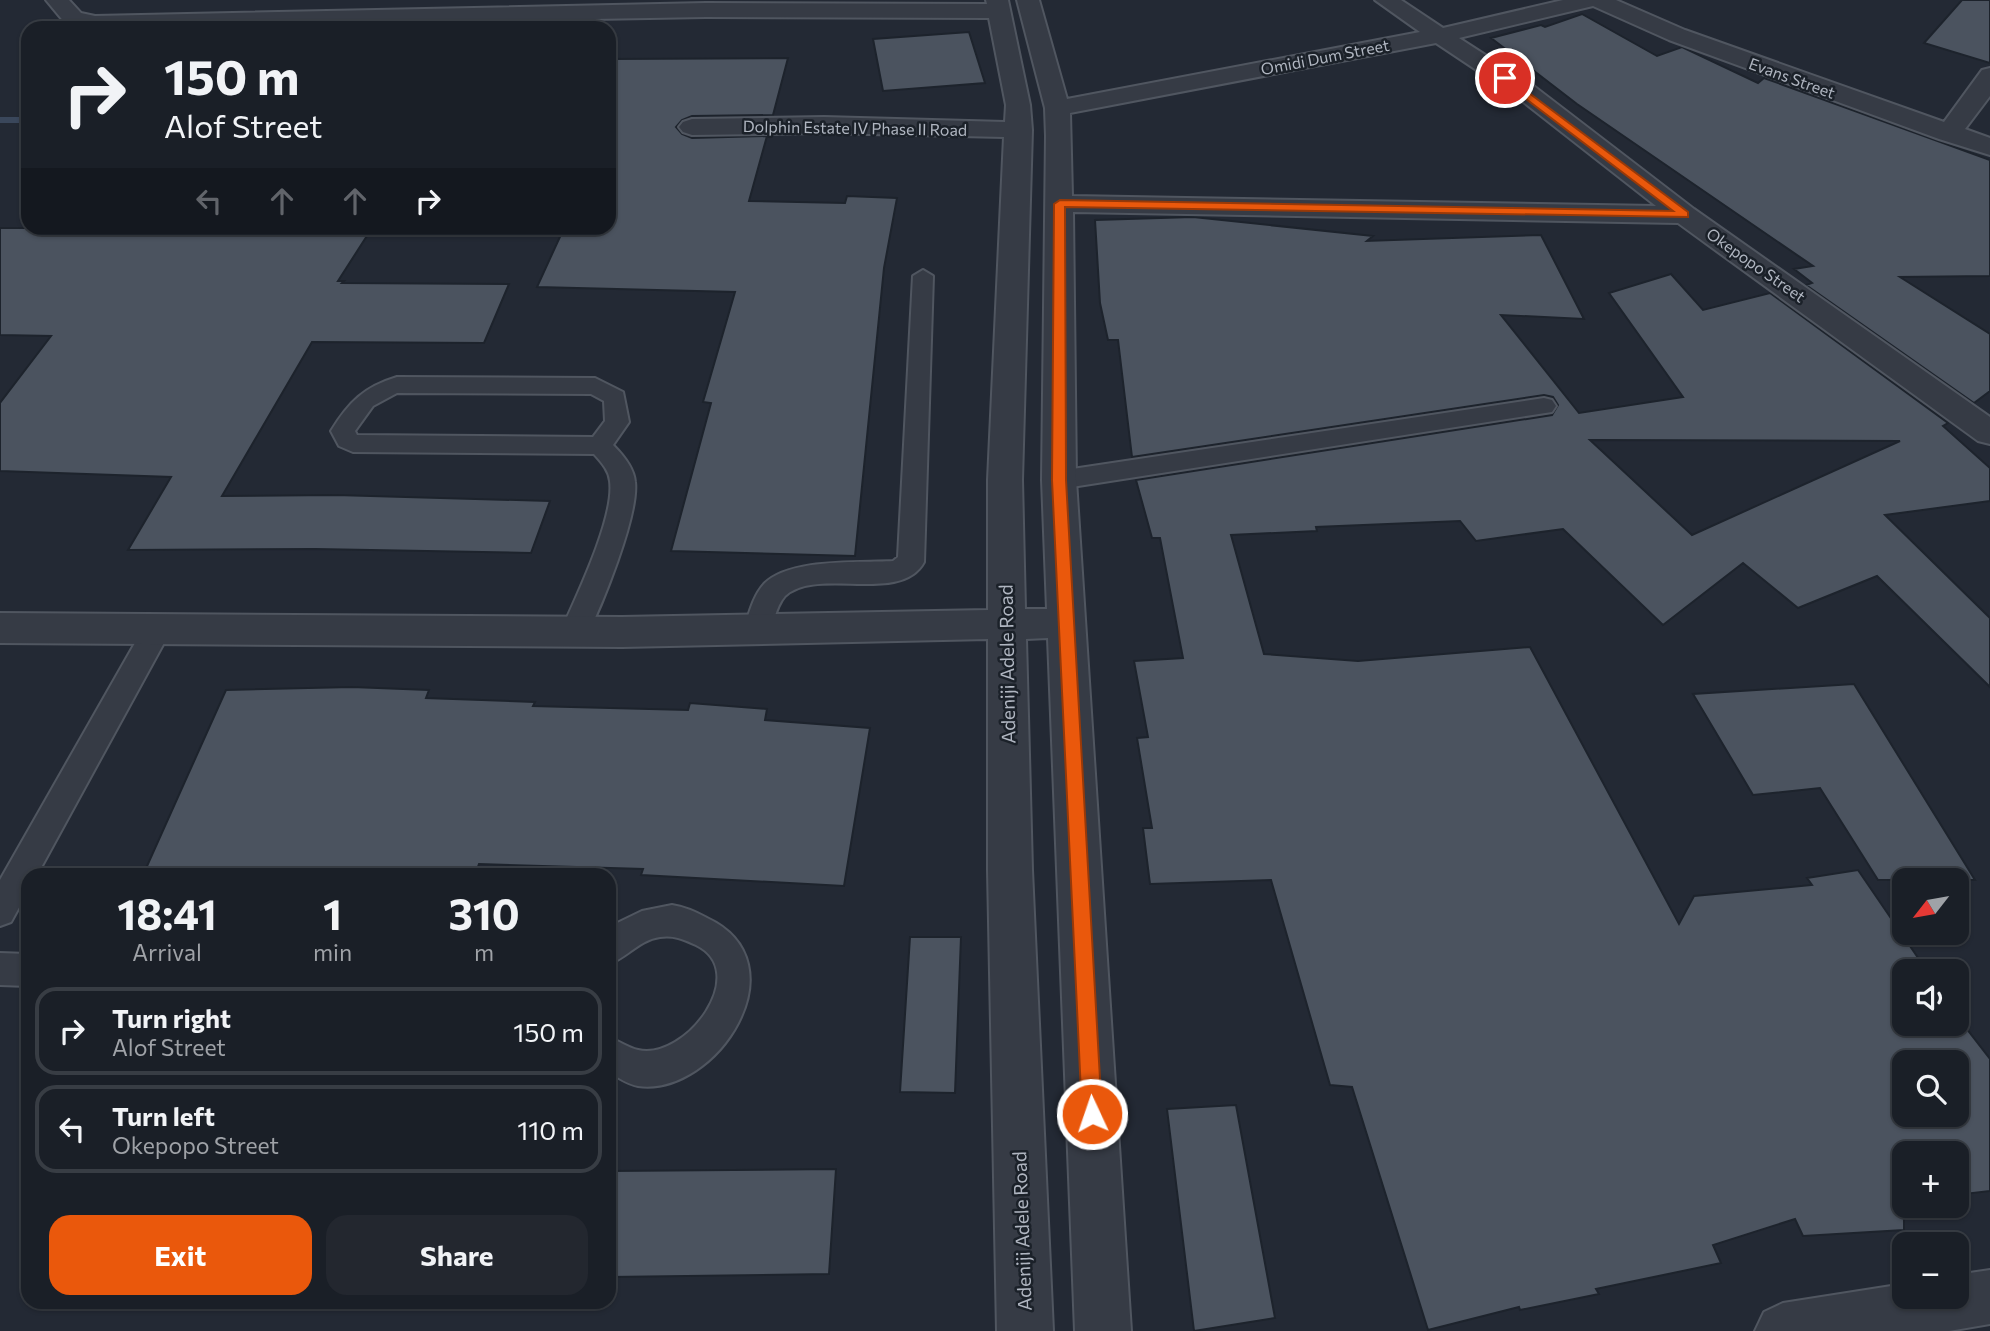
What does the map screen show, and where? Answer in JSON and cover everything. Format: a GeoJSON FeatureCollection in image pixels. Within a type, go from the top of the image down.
{"type":"FeatureCollection","features":[{"type":"Feature","properties":{"kind":"street"},"geometry":{"type":"LineString","coordinates":[[57,0],[73,18],[86,21]]}},
{"type":"Feature","properties":{"kind":"street","name":"Okepopo Street"},"geometry":{"type":"LineString","coordinates":[[1386,0],[1526,92],[1684,215],[1990,433]]}},
{"type":"Feature","properties":{"kind":"street","name":"Omidi Dum Street"},"geometry":{"type":"LineString","coordinates":[[1057,108],[1441,35],[1591,0]]}},
{"type":"Feature","properties":{"kind":"street","name":"Evans Street"},"geometry":{"type":"LineString","coordinates":[[1598,0],[1677,35],[1990,147]]}},
{"type":"Feature","properties":{"kind":"street"},"geometry":{"type":"LineString","coordinates":[[162,21],[700,5],[1009,4],[1057,108],[1060,204],[1059,480],[1103,1331]]}},
{"type":"Feature","properties":{"kind":"street","name":"Adeniji Adele Road"},"geometry":{"type":"LineString","coordinates":[[1009,4],[1019,130],[1005,480],[1011,884],[1025,1331]]}},
{"type":"Feature","properties":{"kind":"street"},"geometry":{"type":"LineString","coordinates":[[1948,134],[1982,90],[1990,75]]}},
{"type":"Feature","properties":{"kind":"street","name":"Dolphin Estate IV Phase II Road"},"geometry":{"type":"LineString","coordinates":[[692,127],[824,125],[1019,130]]}},
{"type":"Feature","properties":{"kind":"street"},"geometry":{"type":"LineString","coordinates":[[1060,204],[1684,215]]}},
{"type":"Feature","properties":{"kind":"street"},"geometry":{"type":"LineString","coordinates":[[0,628],[575,631],[1066,623]]}},
{"type":"Feature","properties":{"kind":"street"},"geometry":{"type":"LineString","coordinates":[[1783,1331],[1990,1297]]}},
{"type":"Feature","properties":{"kind":"lane"},"geometry":{"type":"LineString","coordinates":[[758,629],[769,594],[784,581],[800,577],[898,571],[911,562],[923,276]]}},
{"type":"Feature","properties":{"kind":"lane"},"geometry":{"type":"LineString","coordinates":[[575,631],[606,551],[624,485],[619,469],[600,446],[539,443],[388,446],[353,444],[347,440],[343,431],[366,397],[376,390],[397,386],[595,386],[615,397],[616,409],[617,422],[600,446]]}},
{"type":"Feature","properties":{"kind":"lane"},"geometry":{"type":"LineString","coordinates":[[1059,480],[1544,405]]}},
{"type":"Feature","properties":{"kind":"lane"},"geometry":{"type":"LineString","coordinates":[[24,868],[157,630]]}},
{"type":"Feature","properties":{"kind":"lane"},"geometry":{"type":"LineString","coordinates":[[0,911],[21,873]]}},
{"type":"Feature","properties":{"kind":"lane"},"geometry":{"type":"LineString","coordinates":[[616,941],[644,925],[672,919],[699,926],[721,941],[733,964],[734,992],[724,1021],[711,1037],[704,1045],[676,1062],[645,1069],[616,1061]]}},
{"type":"Feature","properties":{"kind":"lane"},"geometry":{"type":"LineString","coordinates":[[0,969],[21,970]]}},
{"type":"Feature","properties":{"kind":"building"},"geometry":{"type":"Polygon","coordinates":[[[1962,0],[1990,0],[1990,63],[1924,43],[1962,0]]]}},
{"type":"Feature","properties":{"kind":"building"},"geometry":{"type":"Polygon","coordinates":[[[1582,14],[1657,56],[1682,47],[1758,83],[1764,78],[1990,160],[1990,276],[1900,277],[1990,334],[1990,391],[1974,403],[1806,285],[1812,283],[1794,269],[1813,266],[1577,104],[1491,38],[1541,25],[1545,27],[1582,14]]]}},
{"type":"Feature","properties":{"kind":"building"},"geometry":{"type":"Polygon","coordinates":[[[969,32],[985,83],[883,91],[873,39],[969,32]]]}},
{"type":"Feature","properties":{"kind":"building"},"geometry":{"type":"Polygon","coordinates":[[[788,58],[773,115],[692,116],[682,120],[676,127],[682,134],[692,138],[767,136],[749,201],[845,203],[847,196],[897,198],[884,268],[855,556],[671,551],[711,403],[703,402],[735,292],[537,287],[561,235],[616,235],[616,59],[788,58]]]}},
{"type":"Feature","properties":{"kind":"building"},"geometry":{"type":"Polygon","coordinates":[[[1193,217],[1373,236],[1367,241],[1541,235],[1584,319],[1501,315],[1579,413],[1683,397],[1609,293],[1671,274],[1703,310],[1770,293],[1948,423],[1943,426],[1990,468],[1990,501],[1885,515],[1990,618],[1990,687],[1877,576],[1798,608],[1743,563],[1663,625],[1563,529],[1476,541],[1460,521],[1316,527],[1317,531],[1231,535],[1264,654],[1358,661],[1530,647],[1679,924],[1694,896],[1812,885],[1807,878],[1858,870],[1892,920],[1892,945],[1909,945],[1919,959],[1892,959],[1892,1036],[1969,1036],[1969,1032],[1990,1059],[1990,1191],[1969,1193],[1969,1141],[1892,1141],[1892,1218],[1904,1218],[1904,1230],[1803,1236],[1795,1219],[1713,1245],[1721,1263],[1596,1289],[1599,1294],[1520,1310],[1519,1307],[1428,1330],[1352,1087],[1330,1085],[1271,880],[1150,884],[1143,828],[1152,828],[1137,738],[1148,737],[1134,661],[1183,658],[1160,538],[1152,538],[1136,480],[1552,415],[1558,405],[1553,397],[1544,395],[1132,457],[1118,340],[1108,340],[1100,303],[1095,220],[1193,217]],[[1590,440],[1692,535],[1900,441],[1590,440]]]}},
{"type":"Feature","properties":{"kind":"building"},"geometry":{"type":"Polygon","coordinates":[[[0,228],[21,228],[21,235],[368,235],[338,281],[509,284],[484,343],[312,342],[222,496],[336,495],[550,501],[531,553],[315,549],[128,550],[171,477],[0,471],[0,403],[51,336],[0,335],[0,228]]]}},
{"type":"Feature","properties":{"kind":"building"},"geometry":{"type":"Polygon","coordinates":[[[1854,684],[1968,868],[1892,868],[1892,880],[1878,880],[1820,788],[1753,795],[1693,694],[1854,684]]]}},
{"type":"Feature","properties":{"kind":"building"},"geometry":{"type":"Polygon","coordinates":[[[352,687],[429,690],[426,698],[535,702],[533,706],[688,710],[690,703],[767,709],[765,720],[870,728],[844,886],[641,875],[643,869],[479,864],[478,868],[146,868],[226,690],[352,687]]]}},
{"type":"Feature","properties":{"kind":"building"},"geometry":{"type":"Polygon","coordinates":[[[910,937],[961,937],[955,1093],[900,1092],[910,937]]]}},
{"type":"Feature","properties":{"kind":"building"},"geometry":{"type":"Polygon","coordinates":[[[1236,1105],[1275,1318],[1194,1331],[1167,1109],[1236,1105]]]}},
{"type":"Feature","properties":{"kind":"building"},"geometry":{"type":"Polygon","coordinates":[[[836,1169],[829,1274],[616,1277],[616,1171],[836,1169]]]}},
{"type":"Feature","properties":{"kind":"waterway"},"geometry":{"type":"LineString","coordinates":[[0,120],[21,120]]}},
{"type":"Feature","properties":{"kind":"route"},"geometry":{"type":"LineString","coordinates":[[1092,1114],[1059,480],[1060,204],[1684,215],[1505,78]]}}]}
